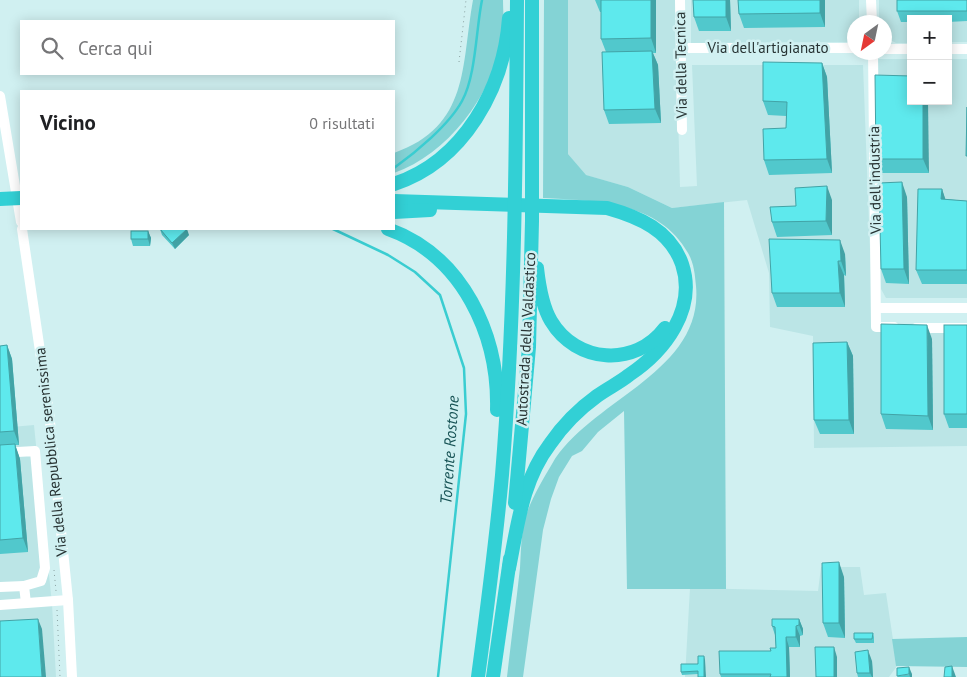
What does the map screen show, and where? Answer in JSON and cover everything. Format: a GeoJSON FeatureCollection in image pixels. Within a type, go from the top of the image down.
{"type":"FeatureCollection","features":[{"type":"Feature","properties":{"kind":"highway"},"geometry":{"type":"LineString","coordinates":[[395,184],[414,176],[442,157],[464,134],[482,108],[495,82],[505,54],[510,0]]}},
{"type":"Feature","properties":{"kind":"highway","name":"Autostrada della Valdastico"},"geometry":{"type":"LineString","coordinates":[[478,677],[492,573],[502,474],[512,306],[518,0]]}},
{"type":"Feature","properties":{"kind":"highway","name":"Autostrada della Valdastico"},"geometry":{"type":"LineString","coordinates":[[493,677],[509,568],[529,347],[538,212],[532,0]]}},
{"type":"Feature","properties":{"kind":"highway"},"geometry":{"type":"LineString","coordinates":[[1,199],[20,198]]}},
{"type":"Feature","properties":{"kind":"highway"},"geometry":{"type":"LineString","coordinates":[[395,201],[589,214],[619,218],[639,226],[663,245],[677,273],[678,305],[668,325],[653,341],[628,354],[608,356],[581,350],[561,334],[550,320],[538,277],[538,212]]}},
{"type":"Feature","properties":{"kind":"highway"},"geometry":{"type":"LineString","coordinates":[[395,212],[505,207]]}},
{"type":"Feature","properties":{"kind":"highway"},"geometry":{"type":"LineString","coordinates":[[509,568],[524,494],[533,470],[571,417],[598,395],[631,374],[666,342],[684,308],[687,291],[684,270],[673,245],[662,233],[646,223],[628,214],[607,208],[538,212]]}},
{"type":"Feature","properties":{"kind":"highway"},"geometry":{"type":"LineString","coordinates":[[390,230],[414,241],[442,262],[474,302],[484,326],[498,385],[492,573]]}},
{"type":"Feature","properties":{"kind":"street","name":"Via della Tecnica"},"geometry":{"type":"LineString","coordinates":[[680,0],[682,130]]}},
{"type":"Feature","properties":{"kind":"street"},"geometry":{"type":"LineString","coordinates":[[871,0],[872,15]]}},
{"type":"Feature","properties":{"kind":"street","name":"Via dell'artigianato"},"geometry":{"type":"LineString","coordinates":[[681,48],[847,48]]}},
{"type":"Feature","properties":{"kind":"street"},"geometry":{"type":"LineString","coordinates":[[892,48],[907,49]]}},
{"type":"Feature","properties":{"kind":"street"},"geometry":{"type":"LineString","coordinates":[[952,49],[967,50]]}},
{"type":"Feature","properties":{"kind":"street","name":"Via dell'industria"},"geometry":{"type":"LineString","coordinates":[[873,60],[876,326],[967,328]]}},
{"type":"Feature","properties":{"kind":"street"},"geometry":{"type":"LineString","coordinates":[[0,96],[20,216]]}},
{"type":"Feature","properties":{"kind":"street","name":"Via della Repubblica serenissima"},"geometry":{"type":"LineString","coordinates":[[22,230],[49,412],[68,600],[72,677]]}},
{"type":"Feature","properties":{"kind":"street"},"geometry":{"type":"LineString","coordinates":[[876,308],[967,308]]}},
{"type":"Feature","properties":{"kind":"street"},"geometry":{"type":"LineString","coordinates":[[898,308],[898,327]]}},
{"type":"Feature","properties":{"kind":"street"},"geometry":{"type":"LineString","coordinates":[[0,453],[34,451],[45,568],[44,578],[41,581],[24,586],[0,587]]}},
{"type":"Feature","properties":{"kind":"street"},"geometry":{"type":"LineString","coordinates":[[24,586],[26,603]]}},
{"type":"Feature","properties":{"kind":"street"},"geometry":{"type":"LineString","coordinates":[[0,604],[68,600]]}},
{"type":"Feature","properties":{"kind":"path"},"geometry":{"type":"LineString","coordinates":[[459,62],[466,0]]}},
{"type":"Feature","properties":{"kind":"path"},"geometry":{"type":"LineString","coordinates":[[53,562],[60,677]]}},
{"type":"Feature","properties":{"kind":"shaded area"},"geometry":{"type":"Polygon","coordinates":[[[473,0],[503,0],[504,26],[502,42],[488,83],[477,103],[449,138],[414,164],[395,173],[395,153],[419,141],[437,127],[449,110],[458,91],[463,70],[473,0]]]}},
{"type":"Feature","properties":{"kind":"shaded area"},"geometry":{"type":"Polygon","coordinates":[[[544,0],[568,0],[568,154],[586,175],[628,187],[672,208],[724,202],[726,589],[627,589],[624,411],[598,432],[582,451],[572,456],[559,477],[543,530],[523,677],[507,677],[520,568],[521,543],[525,519],[533,499],[552,464],[569,442],[591,421],[641,384],[664,364],[682,342],[694,316],[696,286],[695,273],[688,253],[676,236],[661,223],[624,207],[605,203],[543,198],[544,0]]]}},
{"type":"Feature","properties":{"kind":"shaded area"},"geometry":{"type":"Polygon","coordinates":[[[568,0],[675,0],[680,187],[697,186],[692,65],[863,65],[873,328],[967,330],[967,446],[814,448],[813,336],[770,327],[769,273],[747,200],[672,208],[628,187],[585,175],[568,154],[568,0]]]}},
{"type":"Feature","properties":{"kind":"shaded area"},"geometry":{"type":"Polygon","coordinates":[[[691,0],[859,0],[859,15],[847,15],[847,42],[691,43],[691,0]]]}},
{"type":"Feature","properties":{"kind":"shaded area"},"geometry":{"type":"Polygon","coordinates":[[[879,0],[967,0],[967,42],[952,42],[952,15],[907,15],[907,43],[896,43],[892,41],[892,15],[879,15],[879,0]]]}},
{"type":"Feature","properties":{"kind":"shaded area"},"geometry":{"type":"Polygon","coordinates":[[[907,59],[907,105],[952,105],[952,59],[967,59],[967,298],[886,298],[881,289],[874,60],[907,59]]]}},
{"type":"Feature","properties":{"kind":"shaded area"},"geometry":{"type":"Polygon","coordinates":[[[34,425],[52,604],[56,677],[0,677],[0,428],[34,425]]]}},
{"type":"Feature","properties":{"kind":"shaded area"},"geometry":{"type":"Polygon","coordinates":[[[821,567],[860,567],[864,595],[886,593],[897,666],[889,677],[685,677],[690,588],[818,591],[821,567]]]}},
{"type":"Feature","properties":{"kind":"shaded area"},"geometry":{"type":"Polygon","coordinates":[[[967,637],[967,667],[896,666],[892,639],[967,637]]]}},
{"type":"Feature","properties":{"kind":"building"},"geometry":{"type":"Polygon","coordinates":[[[601,0],[651,0],[651,38],[601,39],[601,0]]]}},
{"type":"Feature","properties":{"kind":"building"},"geometry":{"type":"Polygon","coordinates":[[[693,0],[726,0],[726,17],[694,17],[693,0]]]}},
{"type":"Feature","properties":{"kind":"building"},"geometry":{"type":"Polygon","coordinates":[[[738,0],[820,0],[820,13],[739,14],[738,0]]]}},
{"type":"Feature","properties":{"kind":"building"},"geometry":{"type":"Polygon","coordinates":[[[897,0],[967,0],[967,11],[897,11],[897,0]]]}},
{"type":"Feature","properties":{"kind":"building"},"geometry":{"type":"Polygon","coordinates":[[[652,51],[655,109],[604,110],[602,52],[652,51]]]}},
{"type":"Feature","properties":{"kind":"building"},"geometry":{"type":"Polygon","coordinates":[[[763,62],[822,63],[827,159],[764,160],[763,129],[786,128],[787,102],[763,101],[763,62]]]}},
{"type":"Feature","properties":{"kind":"building"},"geometry":{"type":"Polygon","coordinates":[[[875,75],[907,76],[907,105],[923,105],[923,159],[876,159],[875,75]]]}},
{"type":"Feature","properties":{"kind":"building"},"geometry":{"type":"Polygon","coordinates":[[[967,107],[967,156],[966,156],[967,107]]]}},
{"type":"Feature","properties":{"kind":"building"},"geometry":{"type":"Polygon","coordinates":[[[902,182],[904,269],[881,269],[879,183],[902,182]]]}},
{"type":"Feature","properties":{"kind":"building"},"geometry":{"type":"Polygon","coordinates":[[[827,186],[826,221],[772,222],[770,207],[796,206],[795,188],[827,186]]]}},
{"type":"Feature","properties":{"kind":"building"},"geometry":{"type":"Polygon","coordinates":[[[918,189],[942,189],[941,199],[967,201],[967,270],[916,270],[918,189]]]}},
{"type":"Feature","properties":{"kind":"building"},"geometry":{"type":"Polygon","coordinates":[[[161,230],[186,230],[172,243],[161,230]]]}},
{"type":"Feature","properties":{"kind":"building"},"geometry":{"type":"Polygon","coordinates":[[[131,231],[148,231],[148,239],[131,239],[131,231]]]}},
{"type":"Feature","properties":{"kind":"building"},"geometry":{"type":"Polygon","coordinates":[[[769,239],[840,240],[841,261],[838,261],[840,293],[772,293],[769,239]]]}},
{"type":"Feature","properties":{"kind":"building"},"geometry":{"type":"Polygon","coordinates":[[[881,324],[927,325],[928,416],[881,414],[881,324]]]}},
{"type":"Feature","properties":{"kind":"building"},"geometry":{"type":"Polygon","coordinates":[[[944,325],[967,325],[967,414],[944,414],[944,325]]]}},
{"type":"Feature","properties":{"kind":"building"},"geometry":{"type":"Polygon","coordinates":[[[847,342],[849,420],[814,420],[813,343],[847,342]]]}},
{"type":"Feature","properties":{"kind":"building"},"geometry":{"type":"Polygon","coordinates":[[[7,345],[14,431],[0,432],[0,346],[7,345]]]}},
{"type":"Feature","properties":{"kind":"building"},"geometry":{"type":"Polygon","coordinates":[[[15,444],[23,538],[0,540],[0,445],[15,444]]]}},
{"type":"Feature","properties":{"kind":"building"},"geometry":{"type":"Polygon","coordinates":[[[839,562],[839,623],[823,623],[822,563],[839,562]]]}},
{"type":"Feature","properties":{"kind":"building"},"geometry":{"type":"Polygon","coordinates":[[[38,619],[42,677],[0,677],[0,621],[38,619]]]}},
{"type":"Feature","properties":{"kind":"building"},"geometry":{"type":"Polygon","coordinates":[[[772,619],[799,619],[799,625],[796,626],[796,637],[786,637],[787,677],[770,677],[771,674],[720,674],[719,651],[771,651],[770,648],[776,648],[775,627],[772,626],[772,619]]]}},
{"type":"Feature","properties":{"kind":"building"},"geometry":{"type":"Polygon","coordinates":[[[854,633],[873,633],[872,639],[854,639],[854,633]]]}},
{"type":"Feature","properties":{"kind":"building"},"geometry":{"type":"Polygon","coordinates":[[[815,647],[834,647],[834,677],[816,677],[815,647]]]}},
{"type":"Feature","properties":{"kind":"building"},"geometry":{"type":"Polygon","coordinates":[[[868,650],[870,673],[857,673],[855,652],[868,650]]]}},
{"type":"Feature","properties":{"kind":"building"},"geometry":{"type":"Polygon","coordinates":[[[698,656],[704,656],[704,677],[698,677],[698,671],[681,672],[681,664],[698,664],[698,656]]]}},
{"type":"Feature","properties":{"kind":"building"},"geometry":{"type":"Polygon","coordinates":[[[952,666],[952,677],[944,677],[945,667],[952,666]]]}},
{"type":"Feature","properties":{"kind":"building"},"geometry":{"type":"Polygon","coordinates":[[[909,667],[909,674],[897,676],[897,668],[909,667]]]}},
{"type":"Feature","properties":{"kind":"waterway","name":"Torrente Rostone"},"geometry":{"type":"LineString","coordinates":[[395,167],[440,129],[462,101],[467,91],[473,66],[482,0]]}},
{"type":"Feature","properties":{"kind":"waterway","name":"Torrente Rostone"},"geometry":{"type":"LineString","coordinates":[[335,230],[388,255],[415,272],[440,295],[464,368],[466,414],[438,677]]}}]}
